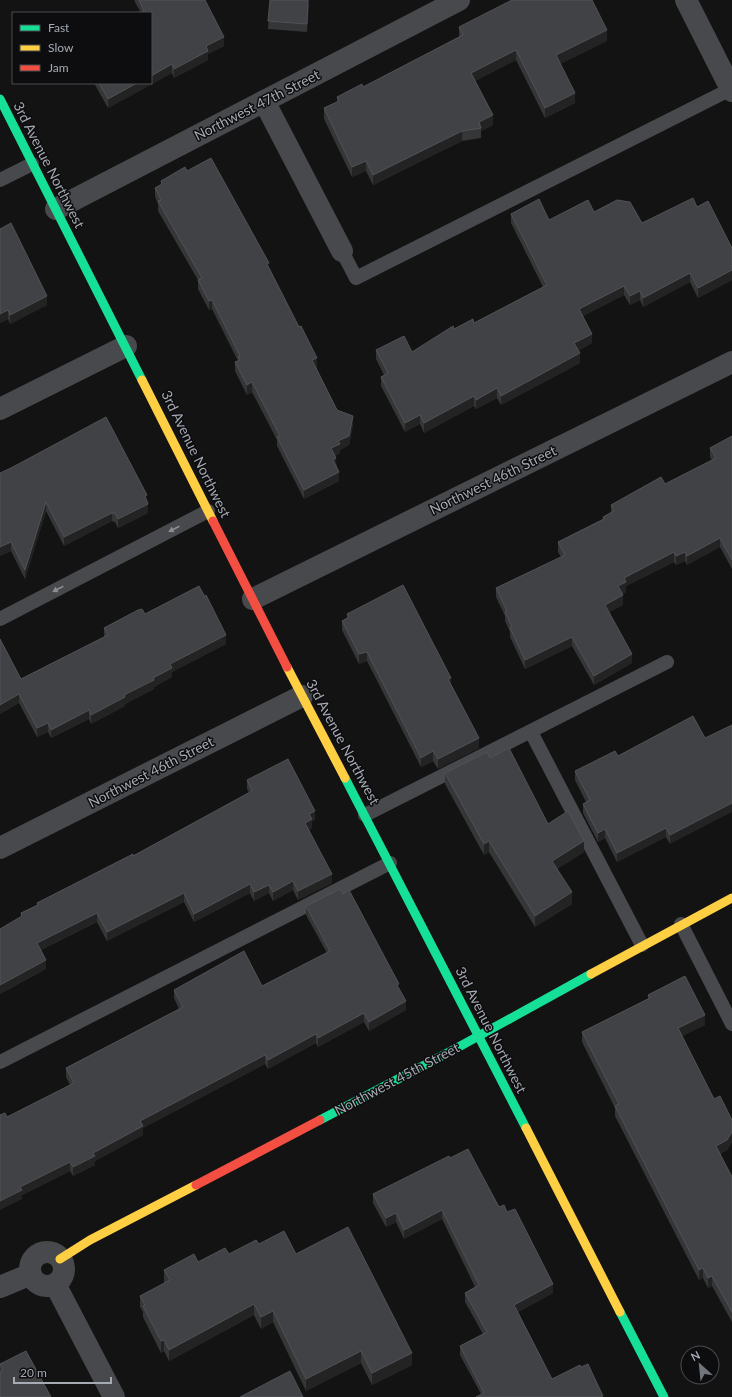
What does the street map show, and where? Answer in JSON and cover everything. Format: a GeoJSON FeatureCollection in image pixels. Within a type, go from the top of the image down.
{"type":"FeatureCollection","features":[{"type":"Feature","properties":{"kind":"street","name":"Northwest 47th Street"},"geometry":{"type":"LineString","coordinates":[[56,209],[458,0]]}},
{"type":"Feature","properties":{"kind":"street"},"geometry":{"type":"LineString","coordinates":[[686,0],[732,90]]}},
{"type":"Feature","properties":{"kind":"street","name":"3rd Avenue Northwest"},"geometry":{"type":"LineString","coordinates":[[0,99],[302,696],[390,863],[664,1397]]}},
{"type":"Feature","properties":{"kind":"street"},"geometry":{"type":"LineString","coordinates":[[264,102],[342,251]]}},
{"type":"Feature","properties":{"kind":"street"},"geometry":{"type":"LineString","coordinates":[[0,409],[126,346]]}},
{"type":"Feature","properties":{"kind":"street","name":"Northwest 46th Street"},"geometry":{"type":"LineString","coordinates":[[253,599],[732,362]]}},
{"type":"Feature","properties":{"kind":"street","name":"Northwest 46th Street"},"geometry":{"type":"LineString","coordinates":[[0,848],[302,696]]}},
{"type":"Feature","properties":{"kind":"street","name":"Northwest 45th Street"},"geometry":{"type":"LineString","coordinates":[[60,1259],[90,1240],[478,1036],[642,945],[732,898]]}},
{"type":"Feature","properties":{"kind":"street"},"geometry":{"type":"LineString","coordinates":[[50,1253],[60,1259],[64,1268],[64,1273],[62,1278],[55,1284],[42,1285],[33,1279],[31,1274],[32,1262],[39,1254],[50,1253]]}},
{"type":"Feature","properties":{"kind":"street"},"geometry":{"type":"LineString","coordinates":[[0,1287],[31,1274]]}},
{"type":"Feature","properties":{"kind":"street"},"geometry":{"type":"LineString","coordinates":[[55,1284],[114,1397]]}},
{"type":"Feature","properties":{"kind":"lane"},"geometry":{"type":"LineString","coordinates":[[342,251],[356,278],[732,90]]}},
{"type":"Feature","properties":{"kind":"lane"},"geometry":{"type":"LineString","coordinates":[[0,180],[32,164]]}},
{"type":"Feature","properties":{"kind":"lane"},"geometry":{"type":"LineString","coordinates":[[0,619],[208,511]]}},
{"type":"Feature","properties":{"kind":"lane"},"geometry":{"type":"LineString","coordinates":[[365,816],[667,662]]}},
{"type":"Feature","properties":{"kind":"lane"},"geometry":{"type":"LineString","coordinates":[[531,732],[642,945]]}},
{"type":"Feature","properties":{"kind":"lane"},"geometry":{"type":"LineString","coordinates":[[0,1062],[390,863]]}},
{"type":"Feature","properties":{"kind":"lane"},"geometry":{"type":"LineString","coordinates":[[681,924],[732,1024]]}},
{"type":"Feature","properties":{"kind":"building"},"geometry":{"type":"Polygon","coordinates":[[[139,0],[205,0],[224,37],[206,46],[208,51],[174,69],[172,64],[152,75],[152,12],[142,12],[144,11],[139,0]]]}},
{"type":"Feature","properties":{"kind":"building"},"geometry":{"type":"Polygon","coordinates":[[[270,0],[308,0],[307,24],[268,21],[270,0]]]}},
{"type":"Feature","properties":{"kind":"building"},"geometry":{"type":"Polygon","coordinates":[[[512,0],[592,0],[607,30],[556,55],[575,93],[545,108],[516,50],[471,73],[493,115],[479,122],[481,128],[462,131],[373,175],[366,161],[352,167],[324,108],[339,101],[337,97],[362,84],[363,87],[463,35],[459,27],[512,0]]]}},
{"type":"Feature","properties":{"kind":"building"},"geometry":{"type":"Polygon","coordinates":[[[100,84],[135,84],[108,99],[100,84]]]}},
{"type":"Feature","properties":{"kind":"building"},"geometry":{"type":"Polygon","coordinates":[[[211,158],[269,263],[267,264],[299,327],[301,326],[317,358],[312,360],[337,410],[353,416],[349,436],[338,441],[340,444],[331,448],[336,458],[333,460],[339,472],[304,490],[277,437],[280,436],[252,382],[247,385],[235,362],[240,360],[238,357],[240,356],[212,300],[209,301],[198,280],[202,278],[158,201],[161,200],[155,188],[162,184],[161,181],[185,167],[187,171],[211,158]]]}},
{"type":"Feature","properties":{"kind":"building"},"geometry":{"type":"Polygon","coordinates":[[[693,198],[697,207],[708,201],[732,248],[732,270],[698,288],[690,273],[643,298],[640,291],[630,296],[624,286],[579,309],[592,334],[574,343],[580,353],[501,396],[497,388],[476,400],[474,396],[424,423],[420,415],[405,423],[381,377],[388,373],[376,350],[404,336],[412,352],[453,326],[454,329],[473,319],[474,323],[547,285],[511,214],[539,199],[549,220],[588,200],[594,212],[617,200],[630,202],[642,223],[693,198]]]}},
{"type":"Feature","properties":{"kind":"building"},"geometry":{"type":"Polygon","coordinates":[[[11,223],[47,296],[10,315],[8,310],[0,314],[0,229],[11,223]]]}},
{"type":"Feature","properties":{"kind":"building"},"geometry":{"type":"Polygon","coordinates":[[[106,417],[147,495],[145,496],[148,504],[118,519],[115,513],[112,513],[64,537],[46,502],[25,570],[11,542],[0,547],[0,473],[106,417]]]}},
{"type":"Feature","properties":{"kind":"building"},"geometry":{"type":"Polygon","coordinates":[[[732,436],[732,560],[720,538],[687,556],[685,552],[676,556],[674,552],[624,578],[626,582],[618,586],[623,595],[605,605],[632,654],[594,676],[572,637],[525,660],[510,628],[512,627],[505,612],[507,611],[496,588],[565,555],[558,542],[604,519],[603,517],[614,511],[611,505],[661,477],[665,484],[716,458],[710,448],[732,436]]]}},
{"type":"Feature","properties":{"kind":"building"},"geometry":{"type":"Polygon","coordinates":[[[403,585],[451,678],[448,679],[479,738],[438,759],[433,751],[421,758],[367,652],[359,654],[342,621],[349,617],[347,614],[403,585]]]}},
{"type":"Feature","properties":{"kind":"building"},"geometry":{"type":"Polygon","coordinates":[[[199,586],[205,597],[206,595],[226,635],[170,664],[172,668],[153,678],[154,680],[124,695],[125,697],[91,715],[89,710],[51,730],[48,723],[37,728],[19,694],[0,705],[0,639],[21,679],[108,635],[104,628],[138,610],[142,609],[145,614],[199,586]]]}},
{"type":"Feature","properties":{"kind":"building"},"geometry":{"type":"Polygon","coordinates":[[[693,716],[705,738],[732,725],[732,803],[670,835],[666,828],[617,853],[605,829],[598,833],[583,804],[590,800],[575,771],[615,751],[618,756],[693,716]]]}},
{"type":"Feature","properties":{"kind":"building"},"geometry":{"type":"Polygon","coordinates":[[[509,748],[548,824],[568,811],[584,841],[552,861],[572,892],[535,916],[489,841],[484,844],[445,773],[487,752],[490,758],[509,748]]]}},
{"type":"Feature","properties":{"kind":"building"},"geometry":{"type":"Polygon","coordinates":[[[288,759],[315,811],[309,814],[312,819],[305,823],[332,874],[298,891],[293,881],[273,892],[269,885],[254,892],[250,884],[194,914],[184,893],[107,932],[97,913],[37,943],[46,960],[0,985],[0,929],[22,916],[21,913],[38,905],[37,903],[133,854],[133,856],[252,791],[247,780],[288,759]]]}},
{"type":"Feature","properties":{"kind":"building"},"geometry":{"type":"Polygon","coordinates":[[[340,889],[343,894],[349,890],[399,984],[397,985],[406,1001],[369,1022],[364,1013],[318,1038],[316,1034],[268,1060],[265,1055],[140,1121],[143,1126],[93,1153],[95,1156],[73,1167],[70,1162],[20,1187],[22,1190],[0,1201],[0,1115],[5,1113],[7,1117],[74,1083],[66,1068],[183,1007],[174,990],[244,951],[262,986],[330,951],[306,906],[340,889]]]}},
{"type":"Feature","properties":{"kind":"building"},"geometry":{"type":"Polygon","coordinates":[[[685,976],[705,1015],[678,1028],[714,1099],[720,1096],[732,1120],[732,1132],[727,1140],[716,1146],[732,1177],[732,1312],[712,1276],[708,1278],[703,1268],[699,1270],[615,1106],[619,1104],[582,1032],[650,998],[648,995],[685,976]]]}},
{"type":"Feature","properties":{"kind":"building"},"geometry":{"type":"Polygon","coordinates":[[[468,1149],[499,1207],[504,1205],[507,1212],[515,1209],[553,1284],[514,1305],[552,1379],[580,1365],[581,1367],[588,1364],[603,1396],[476,1397],[484,1393],[460,1346],[487,1332],[465,1293],[479,1285],[442,1210],[404,1230],[396,1213],[386,1218],[373,1194],[449,1156],[450,1158],[468,1149]]]}},
{"type":"Feature","properties":{"kind":"building"},"geometry":{"type":"Polygon","coordinates":[[[348,1227],[412,1353],[372,1373],[361,1351],[306,1379],[273,1311],[261,1317],[254,1304],[169,1350],[164,1340],[161,1341],[143,1306],[145,1305],[140,1296],[170,1280],[164,1270],[194,1254],[198,1262],[225,1248],[229,1254],[256,1240],[259,1244],[284,1231],[296,1254],[348,1227]]]}},
{"type":"Feature","properties":{"kind":"building"},"geometry":{"type":"Polygon","coordinates":[[[26,1351],[51,1397],[0,1397],[0,1372],[3,1370],[0,1364],[26,1351]]]}},
{"type":"Feature","properties":{"kind":"building"},"geometry":{"type":"Polygon","coordinates":[[[290,1371],[303,1397],[240,1397],[290,1371]]]}},
{"type":"Feature","properties":{"kind":"traffic: fast"},"geometry":{"type":"LineString","coordinates":[[0,99],[142,380]]}},
{"type":"Feature","properties":{"kind":"traffic: fast"},"geometry":{"type":"LineString","coordinates":[[345,778],[526,1128]]}},
{"type":"Feature","properties":{"kind":"traffic: fast"},"geometry":{"type":"LineString","coordinates":[[320,1120],[455,1049],[591,974]]}},
{"type":"Feature","properties":{"kind":"traffic: fast"},"geometry":{"type":"LineString","coordinates":[[620,1312],[664,1397]]}},
{"type":"Feature","properties":{"kind":"traffic: slow"},"geometry":{"type":"LineString","coordinates":[[142,380],[213,521]]}},
{"type":"Feature","properties":{"kind":"traffic: slow"},"geometry":{"type":"LineString","coordinates":[[287,667],[345,778]]}},
{"type":"Feature","properties":{"kind":"traffic: slow"},"geometry":{"type":"LineString","coordinates":[[591,974],[732,898]]}},
{"type":"Feature","properties":{"kind":"traffic: slow"},"geometry":{"type":"LineString","coordinates":[[526,1128],[620,1312]]}},
{"type":"Feature","properties":{"kind":"traffic: slow"},"geometry":{"type":"LineString","coordinates":[[60,1259],[90,1240],[196,1185]]}},
{"type":"Feature","properties":{"kind":"traffic: jam"},"geometry":{"type":"LineString","coordinates":[[213,521],[287,667]]}},
{"type":"Feature","properties":{"kind":"traffic: jam"},"geometry":{"type":"LineString","coordinates":[[196,1185],[320,1120]]}}]}
